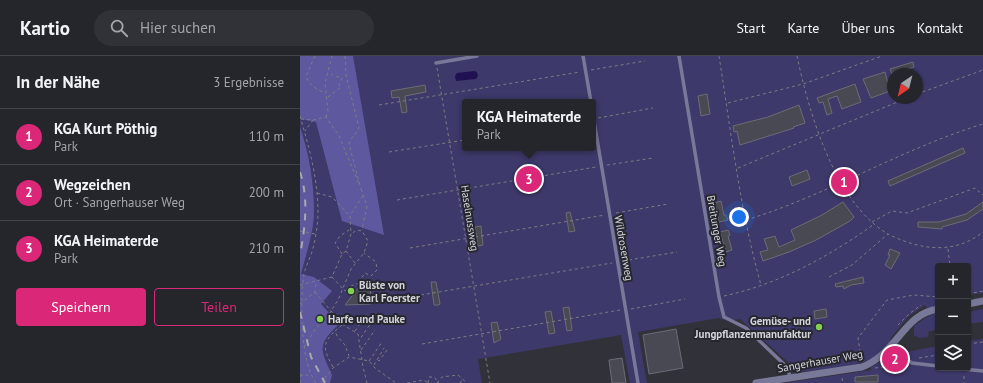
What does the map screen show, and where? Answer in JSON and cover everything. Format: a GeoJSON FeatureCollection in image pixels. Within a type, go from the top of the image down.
{"type":"FeatureCollection","features":[{"type":"Feature","properties":{"kind":"street"},"geometry":{"type":"LineString","coordinates":[[971,303],[983,301]]}},
{"type":"Feature","properties":{"kind":"street","name":"Sangerhauser Weg"},"geometry":{"type":"LineString","coordinates":[[756,383],[862,367],[875,362],[891,348],[917,317],[935,310]]}},
{"type":"Feature","properties":{"kind":"lane"},"geometry":{"type":"LineString","coordinates":[[436,63],[477,56]]}},
{"type":"Feature","properties":{"kind":"lane"},"geometry":{"type":"LineString","coordinates":[[582,56],[590,99]]}},
{"type":"Feature","properties":{"kind":"lane","name":"Breitunger Weg"},"geometry":{"type":"LineString","coordinates":[[679,56],[719,297],[724,317],[736,322],[750,332],[788,368],[790,378]]}},
{"type":"Feature","properties":{"kind":"lane","name":"Wildrosenweg"},"geometry":{"type":"LineString","coordinates":[[596,135],[638,383]]}},
{"type":"Feature","properties":{"kind":"lane"},"geometry":{"type":"LineString","coordinates":[[891,348],[912,363],[935,366]]}},
{"type":"Feature","properties":{"kind":"lane"},"geometry":{"type":"LineString","coordinates":[[971,370],[983,371]]}},
{"type":"Feature","properties":{"kind":"path"},"geometry":{"type":"LineString","coordinates":[[315,56],[306,76],[315,89],[326,94]]}},
{"type":"Feature","properties":{"kind":"path"},"geometry":{"type":"LineString","coordinates":[[326,117],[328,111],[325,83],[332,56]]}},
{"type":"Feature","properties":{"kind":"path"},"geometry":{"type":"LineString","coordinates":[[345,56],[346,75],[359,128],[356,134],[351,137],[349,144],[361,189]]}},
{"type":"Feature","properties":{"kind":"path"},"geometry":{"type":"LineString","coordinates":[[719,56],[752,254],[761,285]]}},
{"type":"Feature","properties":{"kind":"path"},"geometry":{"type":"LineString","coordinates":[[797,56],[803,84],[818,135],[842,182],[874,225],[904,242],[920,246],[948,248],[967,243],[983,232]]}},
{"type":"Feature","properties":{"kind":"path"},"geometry":{"type":"LineString","coordinates":[[727,104],[803,84],[882,56]]}},
{"type":"Feature","properties":{"kind":"path"},"geometry":{"type":"LineString","coordinates":[[379,105],[645,61]]}},
{"type":"Feature","properties":{"kind":"path","name":"Haselnussweg"},"geometry":{"type":"LineString","coordinates":[[436,63],[490,383]]}},
{"type":"Feature","properties":{"kind":"path"},"geometry":{"type":"LineString","coordinates":[[923,92],[983,70]]}},
{"type":"Feature","properties":{"kind":"path"},"geometry":{"type":"LineString","coordinates":[[327,97],[341,87],[339,84],[342,78],[334,76],[328,72]]}},
{"type":"Feature","properties":{"kind":"path"},"geometry":{"type":"LineString","coordinates":[[737,168],[893,104]]}},
{"type":"Feature","properties":{"kind":"path"},"geometry":{"type":"LineString","coordinates":[[596,117],[653,108]]}},
{"type":"Feature","properties":{"kind":"path"},"geometry":{"type":"LineString","coordinates":[[300,116],[313,166],[318,213],[314,247],[304,272],[301,344],[309,375],[316,383]]}},
{"type":"Feature","properties":{"kind":"path"},"geometry":{"type":"LineString","coordinates":[[303,348],[306,346],[316,328],[326,319],[338,300],[355,264],[364,253],[368,242],[362,231],[367,206],[364,196],[339,136],[326,117]]}},
{"type":"Feature","properties":{"kind":"path"},"geometry":{"type":"LineString","coordinates":[[301,119],[313,120],[326,117]]}},
{"type":"Feature","properties":{"kind":"path"},"geometry":{"type":"LineString","coordinates":[[304,132],[313,120]]}},
{"type":"Feature","properties":{"kind":"path"},"geometry":{"type":"LineString","coordinates":[[746,220],[800,202],[908,151],[983,124]]}},
{"type":"Feature","properties":{"kind":"path"},"geometry":{"type":"LineString","coordinates":[[389,152],[462,141]]}},
{"type":"Feature","properties":{"kind":"path"},"geometry":{"type":"LineString","coordinates":[[397,200],[653,158]]}},
{"type":"Feature","properties":{"kind":"path"},"geometry":{"type":"LineString","coordinates":[[871,222],[892,211],[907,213],[975,188],[983,195]]}},
{"type":"Feature","properties":{"kind":"path"},"geometry":{"type":"LineString","coordinates":[[317,193],[332,197],[350,215]]}},
{"type":"Feature","properties":{"kind":"path"},"geometry":{"type":"LineString","coordinates":[[300,285],[317,282],[332,277],[342,254],[346,251],[351,234],[350,215],[364,196]]}},
{"type":"Feature","properties":{"kind":"path"},"geometry":{"type":"LineString","coordinates":[[410,248],[668,204]]}},
{"type":"Feature","properties":{"kind":"path"},"geometry":{"type":"LineString","coordinates":[[719,297],[761,285],[820,260],[874,225]]}},
{"type":"Feature","properties":{"kind":"path"},"geometry":{"type":"LineString","coordinates":[[342,254],[335,243],[340,236],[350,230]]}},
{"type":"Feature","properties":{"kind":"path"},"geometry":{"type":"LineString","coordinates":[[351,234],[357,230],[362,231]]}},
{"type":"Feature","properties":{"kind":"path"},"geometry":{"type":"LineString","coordinates":[[300,231],[315,234]]}},
{"type":"Feature","properties":{"kind":"path"},"geometry":{"type":"LineString","coordinates":[[829,277],[852,265],[888,234]]}},
{"type":"Feature","properties":{"kind":"path"},"geometry":{"type":"LineString","coordinates":[[948,248],[950,263]]}},
{"type":"Feature","properties":{"kind":"path"},"geometry":{"type":"LineString","coordinates":[[346,251],[355,264]]}},
{"type":"Feature","properties":{"kind":"path"},"geometry":{"type":"LineString","coordinates":[[415,296],[677,252]]}},
{"type":"Feature","properties":{"kind":"path"},"geometry":{"type":"LineString","coordinates":[[332,277],[345,291],[351,286],[362,282],[360,280],[365,273],[371,276],[377,270],[376,262],[364,253]]}},
{"type":"Feature","properties":{"kind":"path"},"geometry":{"type":"LineString","coordinates":[[300,304],[315,292],[317,282]]}},
{"type":"Feature","properties":{"kind":"path"},"geometry":{"type":"LineString","coordinates":[[351,286],[355,290],[357,285]]}},
{"type":"Feature","properties":{"kind":"path"},"geometry":{"type":"LineString","coordinates":[[971,293],[983,291]]}},
{"type":"Feature","properties":{"kind":"path"},"geometry":{"type":"LineString","coordinates":[[315,292],[342,324],[355,331],[359,339],[361,359],[367,383]]}},
{"type":"Feature","properties":{"kind":"path"},"geometry":{"type":"LineString","coordinates":[[935,297],[914,295],[887,300],[858,338],[862,370],[912,363],[914,359],[935,356]]}},
{"type":"Feature","properties":{"kind":"path"},"geometry":{"type":"LineString","coordinates":[[422,344],[685,300]]}},
{"type":"Feature","properties":{"kind":"path"},"geometry":{"type":"LineString","coordinates":[[355,331],[366,315],[373,317],[373,320],[359,339]]}},
{"type":"Feature","properties":{"kind":"path"},"geometry":{"type":"LineString","coordinates":[[334,368],[325,356],[324,347],[342,324]]}},
{"type":"Feature","properties":{"kind":"path"},"geometry":{"type":"LineString","coordinates":[[361,350],[375,330]]}},
{"type":"Feature","properties":{"kind":"path"},"geometry":{"type":"LineString","coordinates":[[335,331],[337,336],[345,345],[349,357]]}},
{"type":"Feature","properties":{"kind":"path"},"geometry":{"type":"LineString","coordinates":[[369,361],[382,342]]}},
{"type":"Feature","properties":{"kind":"path"},"geometry":{"type":"LineString","coordinates":[[971,344],[983,342]]}},
{"type":"Feature","properties":{"kind":"path"},"geometry":{"type":"LineString","coordinates":[[378,360],[376,359],[384,348]]}},
{"type":"Feature","properties":{"kind":"path"},"geometry":{"type":"LineString","coordinates":[[374,365],[387,350]]}},
{"type":"Feature","properties":{"kind":"path"},"geometry":{"type":"LineString","coordinates":[[321,383],[334,368],[349,357],[369,361],[375,368],[396,383]]}},
{"type":"Feature","properties":{"kind":"path"},"geometry":{"type":"LineString","coordinates":[[964,371],[964,383]]}},
{"type":"Feature","properties":{"kind":"path"},"geometry":{"type":"LineString","coordinates":[[842,374],[842,383]]}},
{"type":"Feature","properties":{"kind":"path"},"geometry":{"type":"LineString","coordinates":[[300,383],[301,375],[309,375]]}},
{"type":"Feature","properties":{"kind":"path"},"geometry":{"type":"LineString","coordinates":[[407,383],[424,380],[428,383],[429,378],[434,377],[438,383],[442,377],[458,375],[468,383]]}},
{"type":"Feature","properties":{"kind":"path"},"geometry":{"type":"LineString","coordinates":[[460,383],[463,379]]}},
{"type":"Feature","properties":{"kind":"shaded area"},"geometry":{"type":"Polygon","coordinates":[[[300,56],[983,56],[983,293],[971,295],[971,263],[935,263],[935,307],[927,309],[925,305],[909,316],[890,339],[894,342],[885,351],[874,358],[850,366],[837,368],[799,372],[740,319],[728,321],[719,318],[638,332],[647,383],[630,383],[621,335],[478,359],[482,383],[300,383],[300,56]]]}},
{"type":"Feature","properties":{"kind":"shaded area"},"geometry":{"type":"Polygon","coordinates":[[[300,56],[353,56],[384,235],[342,221],[316,122],[300,119],[300,56]]]}},
{"type":"Feature","properties":{"kind":"shaded area"},"geometry":{"type":"Polygon","coordinates":[[[477,72],[478,76],[476,79],[456,81],[455,76],[457,73],[477,72]]]}},
{"type":"Feature","properties":{"kind":"shaded area"},"geometry":{"type":"Polygon","coordinates":[[[300,127],[310,168],[314,211],[311,235],[301,274],[314,277],[332,291],[321,304],[339,324],[327,337],[323,348],[325,359],[332,375],[330,383],[300,383],[300,127]]]}},
{"type":"Feature","properties":{"kind":"shaded area"},"geometry":{"type":"Polygon","coordinates":[[[983,309],[983,322],[971,324],[971,311],[983,309]]]}},
{"type":"Feature","properties":{"kind":"shaded area"},"geometry":{"type":"Polygon","coordinates":[[[935,313],[935,330],[929,331],[928,337],[919,338],[914,335],[914,326],[935,313]]]}},
{"type":"Feature","properties":{"kind":"shaded area"},"geometry":{"type":"Polygon","coordinates":[[[983,339],[983,383],[785,383],[871,370],[871,367],[886,359],[900,348],[906,352],[935,347],[935,371],[971,371],[971,341],[983,339]]]}},
{"type":"Feature","properties":{"kind":"building"},"geometry":{"type":"Polygon","coordinates":[[[913,62],[914,67],[911,68],[893,68],[913,62]]]}},
{"type":"Feature","properties":{"kind":"building"},"geometry":{"type":"Polygon","coordinates":[[[885,72],[887,80],[887,92],[871,98],[863,79],[885,72]]]}},
{"type":"Feature","properties":{"kind":"building"},"geometry":{"type":"Polygon","coordinates":[[[855,84],[861,102],[842,109],[837,96],[828,99],[832,113],[827,115],[823,102],[819,103],[817,98],[855,84]]]}},
{"type":"Feature","properties":{"kind":"building"},"geometry":{"type":"Polygon","coordinates":[[[425,85],[426,92],[405,96],[407,112],[402,113],[399,97],[392,98],[391,91],[425,85]]]}},
{"type":"Feature","properties":{"kind":"building"},"geometry":{"type":"Polygon","coordinates":[[[707,94],[710,114],[701,116],[698,96],[707,94]]]}},
{"type":"Feature","properties":{"kind":"building"},"geometry":{"type":"Polygon","coordinates":[[[799,105],[805,123],[793,127],[794,128],[740,145],[737,131],[734,132],[733,126],[768,117],[799,105]]]}},
{"type":"Feature","properties":{"kind":"building"},"geometry":{"type":"Polygon","coordinates":[[[963,148],[965,153],[890,186],[888,181],[963,148]]]}},
{"type":"Feature","properties":{"kind":"building"},"geometry":{"type":"Polygon","coordinates":[[[807,170],[810,179],[792,186],[789,177],[807,170]]]}},
{"type":"Feature","properties":{"kind":"building"},"geometry":{"type":"Polygon","coordinates":[[[721,201],[724,215],[726,215],[728,220],[719,222],[715,203],[721,201]]]}},
{"type":"Feature","properties":{"kind":"building"},"geometry":{"type":"Polygon","coordinates":[[[843,202],[854,217],[850,221],[816,240],[789,252],[763,261],[760,252],[768,250],[764,239],[775,236],[779,247],[795,240],[791,230],[822,215],[843,202]]]}},
{"type":"Feature","properties":{"kind":"building"},"geometry":{"type":"Polygon","coordinates":[[[983,202],[983,209],[967,220],[942,227],[942,229],[918,227],[918,222],[939,222],[966,214],[983,202]]]}},
{"type":"Feature","properties":{"kind":"building"},"geometry":{"type":"Polygon","coordinates":[[[570,212],[575,231],[569,232],[566,213],[570,212]]]}},
{"type":"Feature","properties":{"kind":"building"},"geometry":{"type":"Polygon","coordinates":[[[481,226],[483,245],[478,246],[475,227],[481,226]]]}},
{"type":"Feature","properties":{"kind":"building"},"geometry":{"type":"Polygon","coordinates":[[[728,230],[732,250],[726,252],[720,232],[728,230]]]}},
{"type":"Feature","properties":{"kind":"building"},"geometry":{"type":"Polygon","coordinates":[[[890,249],[900,253],[891,269],[885,265],[890,255],[888,255],[890,249]]]}},
{"type":"Feature","properties":{"kind":"building"},"geometry":{"type":"Polygon","coordinates":[[[863,277],[864,283],[851,285],[844,289],[843,286],[836,287],[835,284],[863,277]]]}},
{"type":"Feature","properties":{"kind":"building"},"geometry":{"type":"Polygon","coordinates":[[[370,281],[371,304],[345,305],[359,287],[370,281]]]}},
{"type":"Feature","properties":{"kind":"building"},"geometry":{"type":"Polygon","coordinates":[[[431,282],[436,282],[439,305],[434,305],[431,282]]]}},
{"type":"Feature","properties":{"kind":"building"},"geometry":{"type":"Polygon","coordinates":[[[569,307],[572,330],[567,331],[563,308],[569,307]]]}},
{"type":"Feature","properties":{"kind":"building"},"geometry":{"type":"Polygon","coordinates":[[[826,309],[827,317],[815,319],[814,311],[826,309]]]}},
{"type":"Feature","properties":{"kind":"building"},"geometry":{"type":"Polygon","coordinates":[[[551,311],[555,333],[549,334],[545,312],[551,311]]]}},
{"type":"Feature","properties":{"kind":"building"},"geometry":{"type":"Polygon","coordinates":[[[497,322],[501,339],[494,343],[491,323],[497,322]]]}},
{"type":"Feature","properties":{"kind":"building"},"geometry":{"type":"Polygon","coordinates":[[[676,329],[683,368],[649,374],[643,335],[676,329]]]}},
{"type":"Feature","properties":{"kind":"building"},"geometry":{"type":"Polygon","coordinates":[[[622,358],[626,383],[612,383],[609,360],[622,358]]]}},
{"type":"Feature","properties":{"kind":"building"},"geometry":{"type":"Polygon","coordinates":[[[878,375],[878,382],[855,382],[855,377],[878,375]]]}},
{"type":"Feature","properties":{"kind":"railway"},"geometry":{"type":"LineString","coordinates":[[300,172],[303,182],[305,203],[305,224],[300,255]]}},
{"type":"Feature","properties":{"kind":"railway"},"geometry":{"type":"LineString","coordinates":[[300,312],[311,357],[325,383]]}},
{"type":"Feature","properties":{"kind":"place","name":"KGA Heimaterde"},"geometry":{"type":"Point","coordinates":[529,179]}},
{"type":"Feature","properties":{"kind":"place","name":"KGA Kurt Pöthig"},"geometry":{"type":"Point","coordinates":[844,182]}},
{"type":"Feature","properties":{"kind":"place","name":"Büste von Karl Foerster"},"geometry":{"type":"Point","coordinates":[351,291]}},
{"type":"Feature","properties":{"kind":"place","name":"Harfe und Pauke"},"geometry":{"type":"Point","coordinates":[320,319]}},
{"type":"Feature","properties":{"kind":"place","name":"Gemüse- und Jungpflanzenmanufaktur"},"geometry":{"type":"Point","coordinates":[819,327]}},
{"type":"Feature","properties":{"kind":"place","name":"Wegzeichen"},"geometry":{"type":"Point","coordinates":[895,359]}}]}
